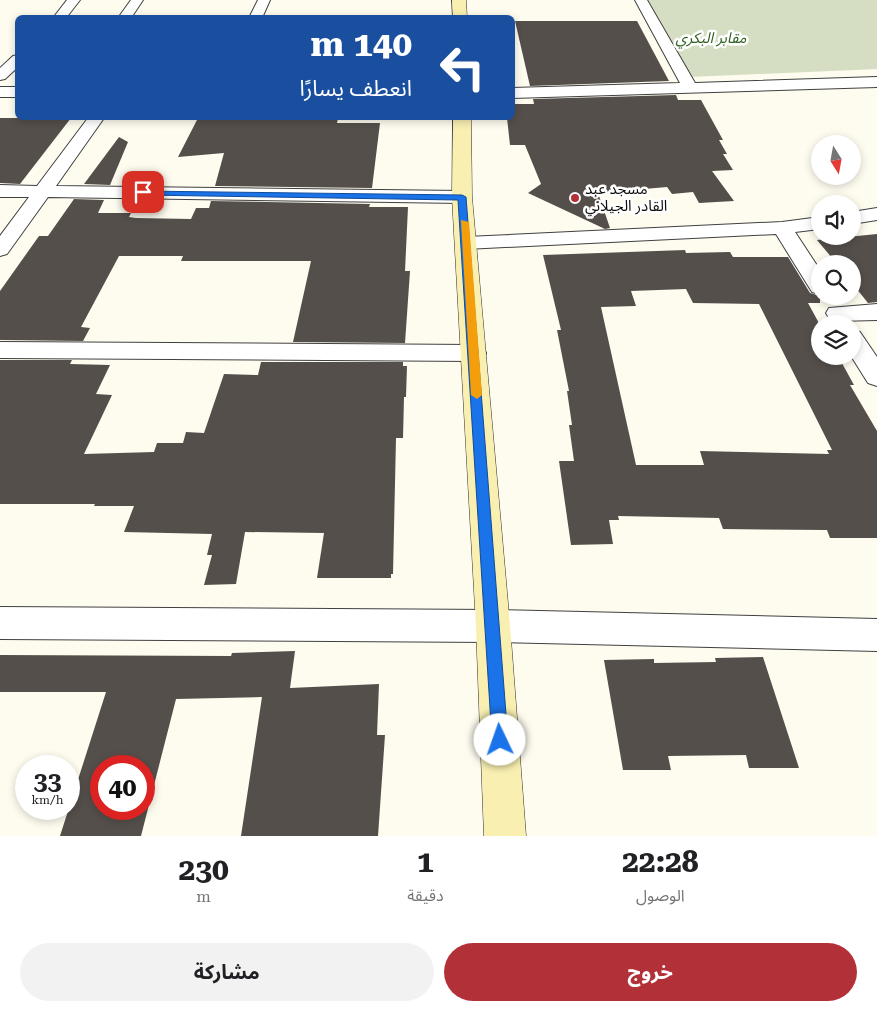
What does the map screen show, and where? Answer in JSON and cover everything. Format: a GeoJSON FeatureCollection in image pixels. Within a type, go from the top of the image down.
{"type":"FeatureCollection","features":[{"type":"Feature","properties":{"kind":"street"},"geometry":{"type":"LineString","coordinates":[[61,15],[74,0]]}},
{"type":"Feature","properties":{"kind":"street"},"geometry":{"type":"LineString","coordinates":[[126,15],[137,0]]}},
{"type":"Feature","properties":{"kind":"street"},"geometry":{"type":"LineString","coordinates":[[256,15],[264,0]]}},
{"type":"Feature","properties":{"kind":"street"},"geometry":{"type":"LineString","coordinates":[[459,0],[460,15]]}},
{"type":"Feature","properties":{"kind":"street"},"geometry":{"type":"LineString","coordinates":[[640,0],[691,89]]}},
{"type":"Feature","properties":{"kind":"street"},"geometry":{"type":"LineString","coordinates":[[0,76],[15,62]]}},
{"type":"Feature","properties":{"kind":"street"},"geometry":{"type":"LineString","coordinates":[[515,93],[877,82]]}},
{"type":"Feature","properties":{"kind":"street"},"geometry":{"type":"LineString","coordinates":[[0,92],[15,92]]}},
{"type":"Feature","properties":{"kind":"street"},"geometry":{"type":"LineString","coordinates":[[0,250],[95,120]]}},
{"type":"Feature","properties":{"kind":"street"},"geometry":{"type":"LineString","coordinates":[[462,120],[462,197],[493,626],[505,836]]}},
{"type":"Feature","properties":{"kind":"street"},"geometry":{"type":"LineString","coordinates":[[0,191],[462,197]]}},
{"type":"Feature","properties":{"kind":"street"},"geometry":{"type":"LineString","coordinates":[[861,217],[877,214]]}},
{"type":"Feature","properties":{"kind":"street"},"geometry":{"type":"LineString","coordinates":[[466,243],[782,228],[811,224]]}},
{"type":"Feature","properties":{"kind":"street"},"geometry":{"type":"LineString","coordinates":[[782,228],[811,273]]}},
{"type":"Feature","properties":{"kind":"street"},"geometry":{"type":"LineString","coordinates":[[836,311],[877,312]]}},
{"type":"Feature","properties":{"kind":"street"},"geometry":{"type":"LineString","coordinates":[[0,350],[474,353]]}},
{"type":"Feature","properties":{"kind":"street"},"geometry":{"type":"LineString","coordinates":[[861,352],[877,377]]}},
{"type":"Feature","properties":{"kind":"street"},"geometry":{"type":"LineString","coordinates":[[0,623],[493,626],[877,635]]}},
{"type":"Feature","properties":{"kind":"green space","name":"مقابر البكري"},"geometry":{"type":"Polygon","coordinates":[[[644,0],[877,0],[877,69],[689,77],[644,0]]]}},
{"type":"Feature","properties":{"kind":"building"},"geometry":{"type":"Polygon","coordinates":[[[515,21],[637,21],[669,81],[530,86],[515,21]]]}},
{"type":"Feature","properties":{"kind":"building"},"geometry":{"type":"Polygon","coordinates":[[[676,95],[678,100],[701,100],[723,140],[719,140],[727,154],[723,154],[733,170],[712,171],[734,201],[699,203],[693,192],[672,194],[667,187],[598,193],[610,228],[605,229],[528,193],[541,184],[525,145],[510,145],[507,120],[515,120],[515,104],[534,104],[533,99],[676,95]]]}},
{"type":"Feature","properties":{"kind":"building"},"geometry":{"type":"Polygon","coordinates":[[[0,118],[15,118],[15,120],[69,120],[20,184],[0,183],[0,118]]]}},
{"type":"Feature","properties":{"kind":"building"},"geometry":{"type":"Polygon","coordinates":[[[197,120],[338,120],[337,123],[380,123],[372,188],[215,186],[224,153],[178,157],[197,120]]]}},
{"type":"Feature","properties":{"kind":"building"},"geometry":{"type":"Polygon","coordinates":[[[119,137],[128,142],[110,185],[84,184],[119,137]]]}},
{"type":"Feature","properties":{"kind":"building"},"geometry":{"type":"Polygon","coordinates":[[[74,199],[104,200],[98,213],[131,213],[129,217],[136,218],[191,219],[196,208],[209,208],[211,201],[370,204],[369,207],[408,207],[405,271],[410,271],[405,343],[293,342],[311,261],[181,261],[183,256],[119,256],[81,327],[90,328],[83,341],[0,340],[0,291],[39,236],[48,236],[74,199]]]}},
{"type":"Feature","properties":{"kind":"building"},"geometry":{"type":"Polygon","coordinates":[[[877,234],[877,302],[868,303],[861,294],[861,255],[830,255],[821,245],[861,245],[861,236],[877,234]]]}},
{"type":"Feature","properties":{"kind":"building"},"geometry":{"type":"Polygon","coordinates":[[[685,250],[686,253],[730,252],[733,257],[788,257],[811,293],[811,303],[808,303],[815,315],[811,315],[811,365],[843,365],[854,385],[850,385],[877,431],[877,538],[830,538],[827,530],[723,529],[719,518],[618,516],[619,520],[609,520],[613,544],[571,545],[559,461],[574,461],[569,425],[572,425],[567,391],[569,391],[557,330],[561,330],[543,255],[685,250]],[[686,289],[631,291],[636,306],[601,307],[636,465],[704,465],[700,451],[829,454],[827,450],[832,450],[759,304],[693,303],[686,289]]]}},
{"type":"Feature","properties":{"kind":"building"},"geometry":{"type":"Polygon","coordinates":[[[0,360],[72,360],[70,364],[110,365],[96,394],[112,395],[84,454],[154,452],[157,443],[183,443],[186,432],[204,433],[224,374],[258,375],[261,362],[403,362],[403,366],[407,366],[406,397],[404,397],[403,438],[396,438],[393,574],[391,574],[391,578],[317,578],[324,533],[245,532],[236,584],[204,585],[212,555],[207,555],[212,534],[124,532],[134,506],[0,504],[0,360]]]}},
{"type":"Feature","properties":{"kind":"building"},"geometry":{"type":"Polygon","coordinates":[[[295,651],[290,688],[379,684],[377,735],[385,735],[378,836],[241,836],[262,697],[176,699],[155,781],[155,755],[90,755],[90,820],[145,820],[141,836],[60,836],[65,820],[80,820],[80,773],[106,692],[0,692],[0,655],[231,656],[232,653],[295,651]]]}},
{"type":"Feature","properties":{"kind":"building"},"geometry":{"type":"Polygon","coordinates":[[[763,657],[799,768],[749,768],[746,755],[668,756],[671,770],[623,770],[604,660],[654,659],[654,663],[716,662],[715,658],[763,657]]]}},
{"type":"Feature","properties":{"kind":"slow traffic"},"geometry":{"type":"LineString","coordinates":[[464,222],[477,395]]}},
{"type":"Feature","properties":{"kind":"place","name":"مسجد عبد القادر الجيلاني"},"geometry":{"type":"Point","coordinates":[575,198]}},
{"type":"Feature","properties":{"kind":"route"},"geometry":{"type":"LineString","coordinates":[[143,192],[462,197],[500,740]]}}]}
